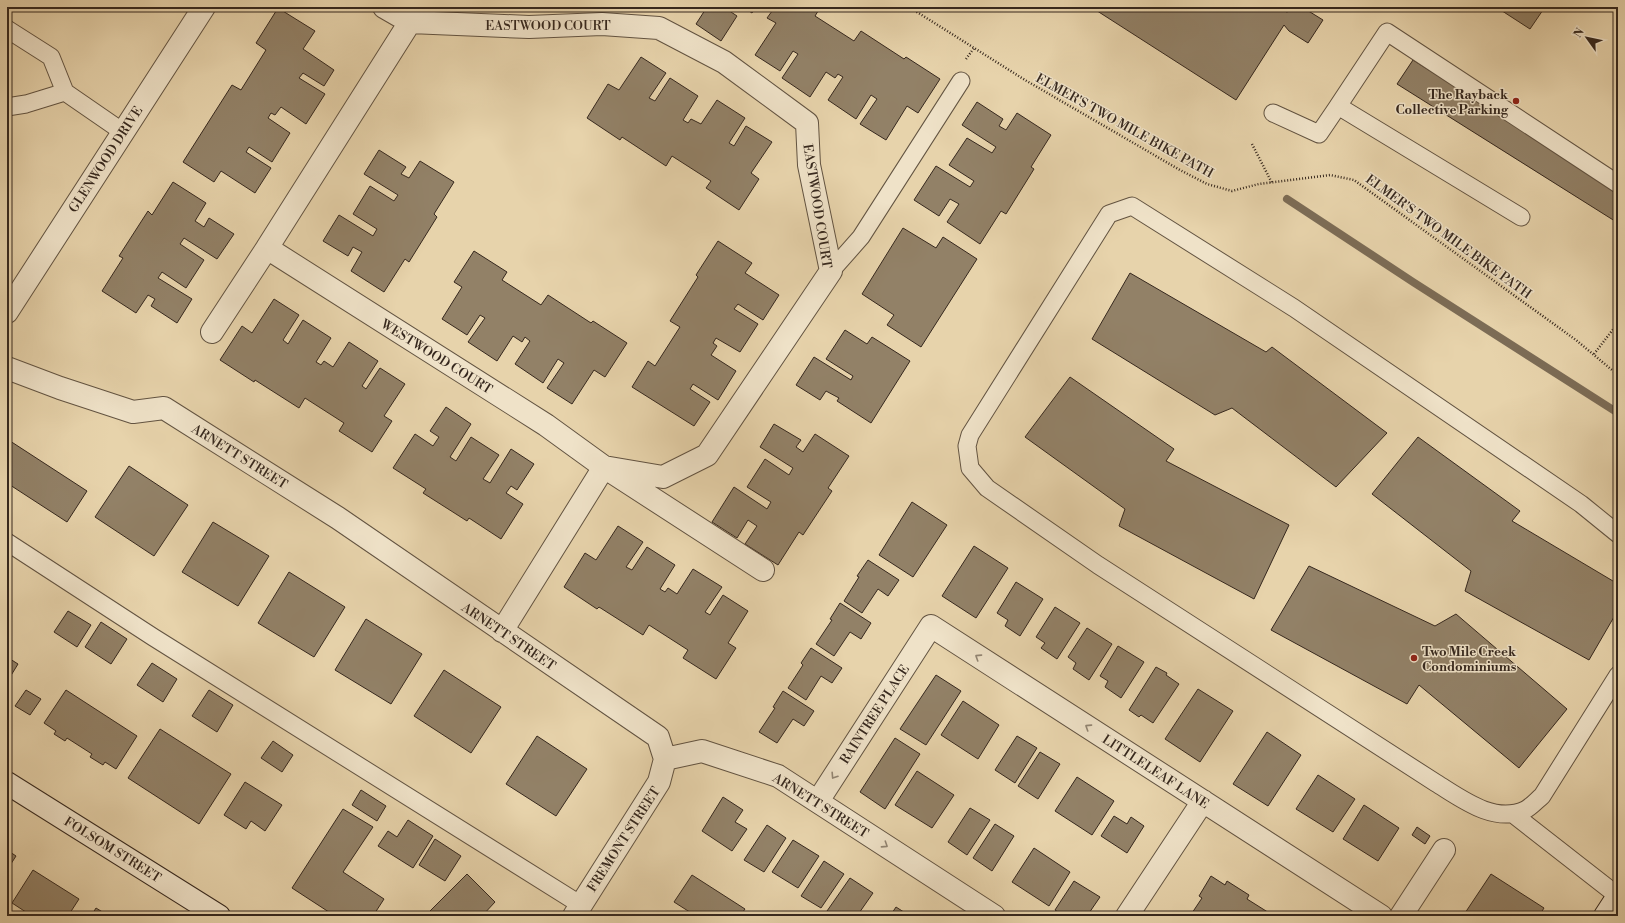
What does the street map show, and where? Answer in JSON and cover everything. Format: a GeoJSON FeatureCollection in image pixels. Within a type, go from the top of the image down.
{"type":"FeatureCollection","features":[{"type":"Feature","properties":{"kind":"street","name":"GLENWOOD DRIVE"},"geometry":{"type":"LineString","coordinates":[[7,312],[204,7]]}},
{"type":"Feature","properties":{"kind":"street","name":"EASTWOOD COURT"},"geometry":{"type":"LineString","coordinates":[[384,7],[410,22],[529,27],[602,24],[659,28],[724,62],[807,123],[809,165],[831,271],[706,455],[663,477],[604,467]]}},
{"type":"Feature","properties":{"kind":"street"},"geometry":{"type":"LineString","coordinates":[[212,332],[410,22]]}},
{"type":"Feature","properties":{"kind":"street","name":"WESTWOOD COURT"},"geometry":{"type":"LineString","coordinates":[[267,248],[546,425],[604,467],[763,570]]}},
{"type":"Feature","properties":{"kind":"street","name":"ARNETT STREET"},"geometry":{"type":"LineString","coordinates":[[7,368],[60,388],[133,412],[164,408],[338,518],[658,737],[665,759],[702,751],[778,776],[994,916]]}},
{"type":"Feature","properties":{"kind":"street"},"geometry":{"type":"LineString","coordinates":[[502,631],[604,467]]}},
{"type":"Feature","properties":{"kind":"street","name":"RAINTREE PLACE"},"geometry":{"type":"LineString","coordinates":[[818,801],[931,626]]}},
{"type":"Feature","properties":{"kind":"street","name":"LITTLELEAF LANE"},"geometry":{"type":"LineString","coordinates":[[931,626],[1381,916]]}},
{"type":"Feature","properties":{"kind":"street","name":"FREMONT STREET"},"geometry":{"type":"LineString","coordinates":[[577,910],[659,782],[665,759]]}},
{"type":"Feature","properties":{"kind":"street","name":"FOLSOM STREET"},"geometry":{"type":"LineString","coordinates":[[7,783],[219,916]]}},
{"type":"Feature","properties":{"kind":"street"},"geometry":{"type":"LineString","coordinates":[[1127,916],[1203,801]]}},
{"type":"Feature","properties":{"kind":"street"},"geometry":{"type":"LineString","coordinates":[[1401,916],[1444,850]]}},
{"type":"Feature","properties":{"kind":"street"},"geometry":{"type":"LineString","coordinates":[[1605,916],[1618,896]]}},
{"type":"Feature","properties":{"kind":"lane"},"geometry":{"type":"LineString","coordinates":[[7,29],[51,56],[65,92],[123,132]]}},
{"type":"Feature","properties":{"kind":"lane"},"geometry":{"type":"LineString","coordinates":[[1273,113],[1319,134],[1387,32],[1618,184]]}},
{"type":"Feature","properties":{"kind":"lane"},"geometry":{"type":"LineString","coordinates":[[831,271],[861,237],[961,81]]}},
{"type":"Feature","properties":{"kind":"lane"},"geometry":{"type":"LineString","coordinates":[[7,107],[26,104],[65,92]]}},
{"type":"Feature","properties":{"kind":"lane"},"geometry":{"type":"LineString","coordinates":[[1338,106],[1521,217]]}},
{"type":"Feature","properties":{"kind":"lane"},"geometry":{"type":"LineString","coordinates":[[1618,534],[1581,504],[1294,308],[1132,206],[1109,214],[970,434],[967,446],[970,468],[986,488],[1098,565],[1436,783],[1470,804],[1484,810],[1498,814],[1513,814],[1527,810],[1542,796],[1618,675]]}},
{"type":"Feature","properties":{"kind":"lane"},"geometry":{"type":"LineString","coordinates":[[7,542],[577,910]]}},
{"type":"Feature","properties":{"kind":"lane"},"geometry":{"type":"LineString","coordinates":[[1513,814],[1618,896]]}},
{"type":"Feature","properties":{"kind":"path","name":"ELMER'S TWO MILE BIKE PATH"},"geometry":{"type":"LineString","coordinates":[[909,7],[1025,80],[1180,170],[1208,184],[1232,190],[1330,174],[1354,180],[1576,340],[1618,375]]}},
{"type":"Feature","properties":{"kind":"path"},"geometry":{"type":"LineString","coordinates":[[968,55],[974,48]]}},
{"type":"Feature","properties":{"kind":"path"},"geometry":{"type":"LineString","coordinates":[[1252,144],[1272,183]]}},
{"type":"Feature","properties":{"kind":"path"},"geometry":{"type":"LineString","coordinates":[[1594,354],[1618,323]]}},
{"type":"Feature","properties":{"kind":"building"},"geometry":{"type":"Polygon","coordinates":[[[707,7],[731,7],[728,10],[737,16],[721,41],[696,24],[707,7]]]}},
{"type":"Feature","properties":{"kind":"building"},"geometry":{"type":"Polygon","coordinates":[[[743,7],[756,7],[752,13],[743,7]]]}},
{"type":"Feature","properties":{"kind":"building"},"geometry":{"type":"Polygon","coordinates":[[[775,7],[819,7],[820,8],[815,16],[854,41],[861,31],[904,59],[906,57],[940,79],[918,113],[907,106],[886,140],[860,124],[877,99],[871,95],[856,119],[828,100],[843,77],[838,74],[835,78],[826,72],[810,97],[782,78],[798,54],[793,51],[780,71],[755,55],[776,23],[767,18],[775,7]]]}},
{"type":"Feature","properties":{"kind":"building"},"geometry":{"type":"Polygon","coordinates":[[[1091,7],[1272,7],[1287,12],[1297,7],[1302,7],[1323,20],[1308,43],[1289,31],[1284,25],[1236,100],[1091,7]]]}},
{"type":"Feature","properties":{"kind":"building"},"geometry":{"type":"Polygon","coordinates":[[[1496,7],[1545,7],[1530,29],[1496,7]]]}},
{"type":"Feature","properties":{"kind":"building"},"geometry":{"type":"Polygon","coordinates":[[[278,8],[315,31],[303,49],[334,70],[324,86],[303,73],[299,78],[325,94],[306,124],[281,107],[275,115],[271,113],[268,118],[290,133],[272,162],[249,147],[246,152],[271,168],[255,193],[221,171],[214,182],[183,162],[232,85],[241,90],[266,50],[256,43],[278,8]]]}},
{"type":"Feature","properties":{"kind":"building"},"geometry":{"type":"Polygon","coordinates":[[[641,57],[666,73],[649,98],[655,101],[670,78],[698,96],[683,120],[688,123],[691,119],[701,124],[717,100],[745,118],[729,143],[734,146],[746,126],[772,142],[751,173],[759,179],[739,210],[706,188],[711,181],[672,156],[666,166],[622,137],[620,140],[587,118],[608,84],[619,90],[641,57]]]}},
{"type":"Feature","properties":{"kind":"building"},"geometry":{"type":"Polygon","coordinates":[[[1413,60],[1618,189],[1618,223],[1397,84],[1413,60]]]}},
{"type":"Feature","properties":{"kind":"building"},"geometry":{"type":"Polygon","coordinates":[[[977,102],[1003,119],[999,126],[1006,130],[1017,113],[1051,135],[1031,167],[1034,169],[1006,214],[1001,211],[980,244],[947,222],[959,204],[950,199],[939,216],[914,200],[936,166],[970,187],[974,181],[949,165],[967,138],[992,153],[996,147],[962,125],[977,102]]]}},
{"type":"Feature","properties":{"kind":"building"},"geometry":{"type":"Polygon","coordinates":[[[379,150],[406,167],[401,174],[409,178],[420,161],[454,182],[434,214],[437,217],[409,262],[405,259],[384,292],[351,271],[362,252],[353,247],[348,256],[323,241],[339,215],[373,236],[377,229],[353,214],[370,186],[394,201],[398,195],[364,174],[379,150]]]}},
{"type":"Feature","properties":{"kind":"building"},"geometry":{"type":"Polygon","coordinates":[[[173,182],[206,203],[195,221],[204,227],[209,218],[234,234],[217,259],[184,238],[180,244],[204,260],[186,288],[162,272],[158,278],[192,299],[177,323],[151,306],[155,299],[148,295],[136,313],[102,291],[123,258],[119,256],[148,211],[152,215],[173,182]]]}},
{"type":"Feature","properties":{"kind":"building"},"geometry":{"type":"Polygon","coordinates":[[[903,228],[936,248],[943,237],[977,259],[921,347],[887,325],[894,315],[862,294],[903,228]]]}},
{"type":"Feature","properties":{"kind":"building"},"geometry":{"type":"Polygon","coordinates":[[[718,241],[752,263],[745,273],[779,295],[763,320],[738,304],[734,309],[758,324],[740,352],[716,338],[713,343],[717,346],[711,355],[736,371],[718,400],[693,384],[690,389],[710,402],[694,426],[632,387],[648,361],[655,366],[680,327],[670,321],[698,277],[696,275],[718,241]]]}},
{"type":"Feature","properties":{"kind":"building"},"geometry":{"type":"Polygon","coordinates":[[[474,251],[507,272],[502,280],[541,305],[548,295],[591,323],[593,321],[627,343],[605,377],[594,370],[572,404],[547,388],[564,363],[558,359],[543,383],[515,364],[530,341],[525,337],[522,342],[513,336],[497,361],[468,342],[485,318],[480,315],[467,335],[442,319],[462,287],[454,282],[474,251]]]}},
{"type":"Feature","properties":{"kind":"building"},"geometry":{"type":"Polygon","coordinates":[[[1130,273],[1266,352],[1272,347],[1387,433],[1336,487],[1232,408],[1215,415],[1092,339],[1130,273]]]}},
{"type":"Feature","properties":{"kind":"building"},"geometry":{"type":"Polygon","coordinates":[[[274,299],[299,315],[283,340],[288,344],[303,320],[331,338],[316,362],[321,365],[324,361],[333,367],[349,342],[378,361],[362,386],[366,389],[380,368],[405,384],[384,416],[392,421],[372,452],[339,431],[344,423],[305,398],[299,408],[220,360],[242,326],[252,333],[274,299]]]}},
{"type":"Feature","properties":{"kind":"building"},"geometry":{"type":"Polygon","coordinates":[[[845,330],[867,344],[872,337],[910,361],[871,423],[837,401],[839,398],[826,391],[820,400],[796,385],[814,357],[851,380],[853,376],[826,359],[845,330]]]}},
{"type":"Feature","properties":{"kind":"building"},"geometry":{"type":"Polygon","coordinates":[[[1070,377],[1174,449],[1166,461],[1289,525],[1254,599],[1119,526],[1125,509],[1025,437],[1070,377]]]}},
{"type":"Feature","properties":{"kind":"building"},"geometry":{"type":"Polygon","coordinates":[[[446,407],[471,424],[450,457],[456,461],[471,437],[499,455],[483,479],[490,483],[511,449],[534,464],[517,490],[511,486],[506,493],[523,504],[501,539],[469,518],[467,521],[423,493],[426,489],[393,468],[415,434],[433,446],[439,437],[430,431],[446,407]]]}},
{"type":"Feature","properties":{"kind":"building"},"geometry":{"type":"Polygon","coordinates":[[[774,424],[801,440],[796,447],[803,452],[815,434],[849,456],[828,488],[832,491],[803,535],[799,532],[778,565],[745,544],[757,526],[748,520],[737,538],[712,522],[734,487],[767,509],[771,502],[747,487],[765,459],[789,475],[793,468],[760,447],[774,424]]]}},
{"type":"Feature","properties":{"kind":"building","name":"Two Mile Creek Condominiums"},"geometry":{"type":"Polygon","coordinates":[[[1418,437],[1520,511],[1512,521],[1618,584],[1618,610],[1589,660],[1465,591],[1471,571],[1372,494],[1418,437]]]}},
{"type":"Feature","properties":{"kind":"building"},"geometry":{"type":"Polygon","coordinates":[[[7,439],[87,491],[67,522],[7,483],[7,439]]]}},
{"type":"Feature","properties":{"kind":"building"},"geometry":{"type":"Polygon","coordinates":[[[129,466],[188,505],[154,556],[95,517],[129,466]]]}},
{"type":"Feature","properties":{"kind":"building"},"geometry":{"type":"Polygon","coordinates":[[[912,502],[947,525],[913,577],[879,555],[912,502]]]}},
{"type":"Feature","properties":{"kind":"building"},"geometry":{"type":"Polygon","coordinates":[[[213,522],[269,556],[238,606],[182,572],[213,522]]]}},
{"type":"Feature","properties":{"kind":"building"},"geometry":{"type":"Polygon","coordinates":[[[618,526],[643,542],[626,567],[632,570],[647,547],[675,565],[660,589],[665,592],[668,588],[677,594],[693,569],[722,587],[705,612],[710,615],[723,595],[748,611],[728,643],[736,648],[716,679],[683,658],[688,650],[649,625],[643,635],[599,607],[597,609],[564,587],[585,553],[596,560],[618,526]]]}},
{"type":"Feature","properties":{"kind":"building"},"geometry":{"type":"Polygon","coordinates":[[[974,546],[1008,568],[976,618],[942,596],[974,546]]]}},
{"type":"Feature","properties":{"kind":"building"},"geometry":{"type":"Polygon","coordinates":[[[868,560],[899,580],[888,596],[878,589],[862,613],[844,601],[859,577],[857,576],[868,560]]]}},
{"type":"Feature","properties":{"kind":"building","name":"Two Mile Creek Condominiums"},"geometry":{"type":"Polygon","coordinates":[[[1309,566],[1435,626],[1456,614],[1567,709],[1519,768],[1419,685],[1407,704],[1271,630],[1309,566]]]}},
{"type":"Feature","properties":{"kind":"building"},"geometry":{"type":"Polygon","coordinates":[[[289,572],[345,607],[314,657],[258,623],[289,572]]]}},
{"type":"Feature","properties":{"kind":"building"},"geometry":{"type":"Polygon","coordinates":[[[1016,582],[1043,599],[1020,636],[1005,626],[1008,620],[997,613],[1016,582]]]}},
{"type":"Feature","properties":{"kind":"building"},"geometry":{"type":"Polygon","coordinates":[[[840,603],[871,623],[861,639],[850,632],[834,656],[816,644],[832,620],[830,619],[840,603]]]}},
{"type":"Feature","properties":{"kind":"building"},"geometry":{"type":"Polygon","coordinates":[[[1055,607],[1080,623],[1057,659],[1041,648],[1045,643],[1036,637],[1055,607]]]}},
{"type":"Feature","properties":{"kind":"building"},"geometry":{"type":"Polygon","coordinates":[[[68,611],[91,625],[77,647],[54,632],[68,611]]]}},
{"type":"Feature","properties":{"kind":"building"},"geometry":{"type":"Polygon","coordinates":[[[366,619],[422,654],[391,704],[335,670],[366,619]]]}},
{"type":"Feature","properties":{"kind":"building"},"geometry":{"type":"Polygon","coordinates":[[[101,622],[127,639],[111,664],[85,647],[101,622]]]}},
{"type":"Feature","properties":{"kind":"building"},"geometry":{"type":"Polygon","coordinates":[[[1087,628],[1112,644],[1089,680],[1073,669],[1076,663],[1068,657],[1087,628]]]}},
{"type":"Feature","properties":{"kind":"building"},"geometry":{"type":"Polygon","coordinates":[[[1118,646],[1144,662],[1121,698],[1105,687],[1108,681],[1100,676],[1118,646]]]}},
{"type":"Feature","properties":{"kind":"building"},"geometry":{"type":"Polygon","coordinates":[[[811,648],[842,668],[832,683],[821,676],[806,700],[788,688],[803,665],[801,663],[811,648]]]}},
{"type":"Feature","properties":{"kind":"building"},"geometry":{"type":"Polygon","coordinates":[[[7,657],[18,664],[7,682],[7,657]]]}},
{"type":"Feature","properties":{"kind":"building"},"geometry":{"type":"Polygon","coordinates":[[[152,663],[177,679],[163,702],[137,685],[152,663]]]}},
{"type":"Feature","properties":{"kind":"building"},"geometry":{"type":"Polygon","coordinates":[[[1156,667],[1167,673],[1166,675],[1179,684],[1153,723],[1141,715],[1139,717],[1129,710],[1156,667]]]}},
{"type":"Feature","properties":{"kind":"building"},"geometry":{"type":"Polygon","coordinates":[[[444,670],[501,707],[471,753],[414,716],[444,670]]]}},
{"type":"Feature","properties":{"kind":"building"},"geometry":{"type":"Polygon","coordinates":[[[936,675],[961,691],[926,745],[900,729],[936,675]]]}},
{"type":"Feature","properties":{"kind":"building"},"geometry":{"type":"Polygon","coordinates":[[[1198,689],[1233,711],[1200,762],[1165,739],[1198,689]]]}},
{"type":"Feature","properties":{"kind":"building"},"geometry":{"type":"Polygon","coordinates":[[[26,690],[41,699],[30,715],[15,706],[26,690]]]}},
{"type":"Feature","properties":{"kind":"building"},"geometry":{"type":"Polygon","coordinates":[[[66,690],[137,736],[116,769],[105,762],[103,765],[90,757],[92,754],[67,738],[65,741],[54,734],[56,731],[44,723],[66,690]]]}},
{"type":"Feature","properties":{"kind":"building"},"geometry":{"type":"Polygon","coordinates":[[[209,690],[233,705],[217,732],[192,716],[209,690]]]}},
{"type":"Feature","properties":{"kind":"building"},"geometry":{"type":"Polygon","coordinates":[[[783,691],[814,711],[804,726],[793,719],[777,743],[759,732],[775,708],[773,707],[783,691]]]}},
{"type":"Feature","properties":{"kind":"building"},"geometry":{"type":"Polygon","coordinates":[[[963,701],[999,725],[978,759],[941,735],[963,701]]]}},
{"type":"Feature","properties":{"kind":"building"},"geometry":{"type":"Polygon","coordinates":[[[160,729],[231,774],[199,824],[128,778],[160,729]]]}},
{"type":"Feature","properties":{"kind":"building"},"geometry":{"type":"Polygon","coordinates":[[[1267,732],[1301,755],[1268,806],[1233,784],[1267,732]]]}},
{"type":"Feature","properties":{"kind":"building"},"geometry":{"type":"Polygon","coordinates":[[[537,736],[587,769],[556,816],[506,784],[537,736]]]}},
{"type":"Feature","properties":{"kind":"building"},"geometry":{"type":"Polygon","coordinates":[[[1017,736],[1037,748],[1015,783],[995,770],[1017,736]]]}},
{"type":"Feature","properties":{"kind":"building"},"geometry":{"type":"Polygon","coordinates":[[[895,738],[920,754],[885,809],[860,792],[895,738]]]}},
{"type":"Feature","properties":{"kind":"building"},"geometry":{"type":"Polygon","coordinates":[[[273,741],[293,755],[282,772],[261,758],[273,741]]]}},
{"type":"Feature","properties":{"kind":"building"},"geometry":{"type":"Polygon","coordinates":[[[1040,752],[1060,764],[1038,799],[1018,786],[1040,752]]]}},
{"type":"Feature","properties":{"kind":"building"},"geometry":{"type":"Polygon","coordinates":[[[917,771],[954,795],[932,828],[895,805],[917,771]]]}},
{"type":"Feature","properties":{"kind":"building"},"geometry":{"type":"Polygon","coordinates":[[[1318,775],[1355,799],[1333,832],[1296,809],[1318,775]]]}},
{"type":"Feature","properties":{"kind":"building"},"geometry":{"type":"Polygon","coordinates":[[[1077,777],[1114,801],[1092,835],[1055,811],[1077,777]]]}},
{"type":"Feature","properties":{"kind":"building"},"geometry":{"type":"Polygon","coordinates":[[[245,782],[282,805],[265,831],[251,821],[246,829],[224,815],[245,782]]]}},
{"type":"Feature","properties":{"kind":"building"},"geometry":{"type":"Polygon","coordinates":[[[361,790],[386,806],[377,821],[352,805],[361,790]]]}},
{"type":"Feature","properties":{"kind":"building"},"geometry":{"type":"Polygon","coordinates":[[[723,797],[743,810],[735,822],[747,829],[732,851],[702,831],[723,797]]]}},
{"type":"Feature","properties":{"kind":"building"},"geometry":{"type":"Polygon","coordinates":[[[1364,805],[1399,828],[1378,861],[1343,839],[1364,805]]]}},
{"type":"Feature","properties":{"kind":"building"},"geometry":{"type":"Polygon","coordinates":[[[970,808],[990,820],[967,855],[948,842],[970,808]]]}},
{"type":"Feature","properties":{"kind":"building"},"geometry":{"type":"Polygon","coordinates":[[[343,809],[373,827],[343,872],[384,899],[373,916],[335,916],[292,888],[343,809]]]}},
{"type":"Feature","properties":{"kind":"building"},"geometry":{"type":"Polygon","coordinates":[[[1114,816],[1127,824],[1131,817],[1144,826],[1127,853],[1101,836],[1114,816]]]}},
{"type":"Feature","properties":{"kind":"building"},"geometry":{"type":"Polygon","coordinates":[[[408,820],[433,836],[413,868],[378,846],[388,831],[397,837],[408,820]]]}},
{"type":"Feature","properties":{"kind":"building"},"geometry":{"type":"Polygon","coordinates":[[[995,824],[1014,836],[992,871],[973,858],[995,824]]]}},
{"type":"Feature","properties":{"kind":"building"},"geometry":{"type":"Polygon","coordinates":[[[767,825],[786,838],[764,872],[744,860],[767,825]]]}},
{"type":"Feature","properties":{"kind":"building"},"geometry":{"type":"Polygon","coordinates":[[[1417,827],[1430,836],[1425,844],[1412,835],[1417,827]]]}},
{"type":"Feature","properties":{"kind":"building"},"geometry":{"type":"Polygon","coordinates":[[[435,839],[461,856],[445,881],[419,865],[435,839]]]}},
{"type":"Feature","properties":{"kind":"building"},"geometry":{"type":"Polygon","coordinates":[[[793,840],[819,856],[798,888],[772,872],[793,840]]]}},
{"type":"Feature","properties":{"kind":"building"},"geometry":{"type":"Polygon","coordinates":[[[1034,848],[1070,872],[1049,906],[1012,882],[1034,848]]]}},
{"type":"Feature","properties":{"kind":"building"},"geometry":{"type":"Polygon","coordinates":[[[7,850],[16,856],[7,870],[7,850]]]}},
{"type":"Feature","properties":{"kind":"building"},"geometry":{"type":"Polygon","coordinates":[[[824,861],[844,874],[821,908],[801,896],[824,861]]]}},
{"type":"Feature","properties":{"kind":"building"},"geometry":{"type":"Polygon","coordinates":[[[33,870],[79,899],[68,916],[32,916],[12,903],[33,870]]]}},
{"type":"Feature","properties":{"kind":"building"},"geometry":{"type":"Polygon","coordinates":[[[467,874],[495,902],[482,916],[425,916],[467,874]]]}},
{"type":"Feature","properties":{"kind":"building"},"geometry":{"type":"Polygon","coordinates":[[[1491,874],[1544,908],[1539,916],[1463,916],[1491,874]]]}},
{"type":"Feature","properties":{"kind":"building"},"geometry":{"type":"Polygon","coordinates":[[[692,875],[745,909],[740,916],[696,916],[674,902],[692,875]]]}},
{"type":"Feature","properties":{"kind":"building"},"geometry":{"type":"Polygon","coordinates":[[[1211,876],[1225,885],[1227,881],[1249,895],[1247,899],[1274,916],[1190,916],[1202,898],[1199,896],[1211,876]]]}},
{"type":"Feature","properties":{"kind":"building"},"geometry":{"type":"Polygon","coordinates":[[[850,878],[873,893],[857,916],[834,916],[827,911],[850,878]]]}},
{"type":"Feature","properties":{"kind":"building"},"geometry":{"type":"Polygon","coordinates":[[[1074,881],[1100,897],[1087,916],[1064,916],[1055,910],[1074,881]]]}},
{"type":"Feature","properties":{"kind":"building"},"geometry":{"type":"Polygon","coordinates":[[[896,907],[910,916],[890,916],[896,907]]]}},
{"type":"Feature","properties":{"kind":"building"},"geometry":{"type":"Polygon","coordinates":[[[96,908],[109,916],[91,916],[96,908]]]}},
{"type":"Feature","properties":{"kind":"waterway"},"geometry":{"type":"LineString","coordinates":[[1287,199],[1413,282],[1618,413]]}},
{"type":"Feature","properties":{"kind":"place","name":"The Rayback Collective Parking"},"geometry":{"type":"Point","coordinates":[1516,101]}},
{"type":"Feature","properties":{"kind":"place","name":"Two Mile Creek Condominiums"},"geometry":{"type":"Point","coordinates":[1414,658]}}]}
